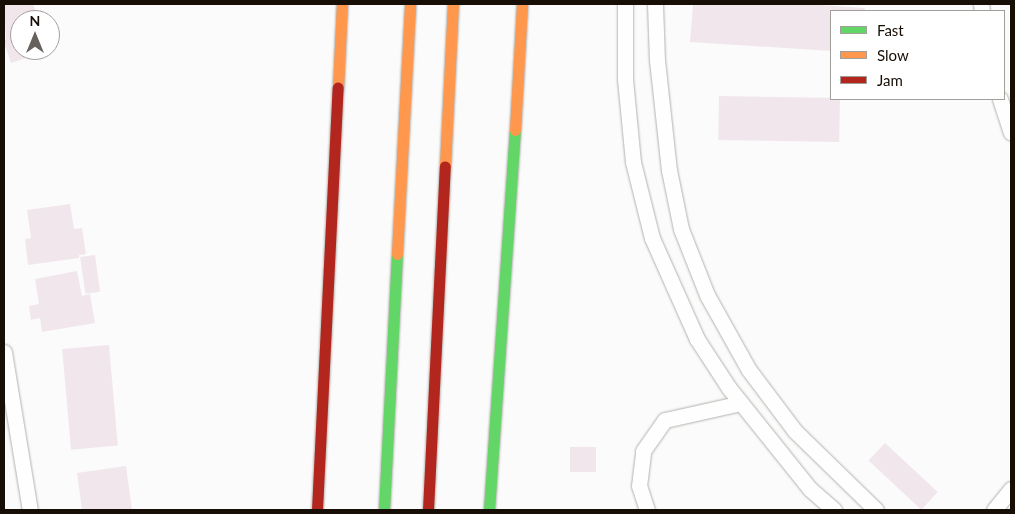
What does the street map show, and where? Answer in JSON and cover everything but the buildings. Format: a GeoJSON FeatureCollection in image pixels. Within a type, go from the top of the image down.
{"type":"FeatureCollection","features":[{"type":"Feature","properties":{"kind":"main road"},"geometry":{"type":"LineString","coordinates":[[318,510],[342,4]]}},
{"type":"Feature","properties":{"kind":"main road"},"geometry":{"type":"LineString","coordinates":[[384,510],[410,4]]}},
{"type":"Feature","properties":{"kind":"main road"},"geometry":{"type":"LineString","coordinates":[[428,510],[453,4]]}},
{"type":"Feature","properties":{"kind":"main road"},"geometry":{"type":"LineString","coordinates":[[489,510],[504,320],[522,4]]}},
{"type":"Feature","properties":{"kind":"street"},"geometry":{"type":"LineString","coordinates":[[624,4],[625,79],[633,162],[652,238],[698,339],[741,403],[810,489],[834,510]]}},
{"type":"Feature","properties":{"kind":"street"},"geometry":{"type":"LineString","coordinates":[[655,4],[657,60],[669,170],[681,229],[707,295],[749,370],[795,431],[876,510]]}},
{"type":"Feature","properties":{"kind":"street"},"geometry":{"type":"LineString","coordinates":[[1000,100],[1011,132]]}},
{"type":"Feature","properties":{"kind":"street"},"geometry":{"type":"LineString","coordinates":[[4,352],[30,510]]}},
{"type":"Feature","properties":{"kind":"street"},"geometry":{"type":"LineString","coordinates":[[647,510],[639,486],[643,450],[666,420],[741,403]]}},
{"type":"Feature","properties":{"kind":"street"},"geometry":{"type":"LineString","coordinates":[[994,510],[1011,489]]}},
{"type":"Feature","properties":{"kind":"traffic: fast"},"geometry":{"type":"LineString","coordinates":[[489,510],[515,130]]}},
{"type":"Feature","properties":{"kind":"traffic: fast"},"geometry":{"type":"LineString","coordinates":[[384,510],[397,254]]}},
{"type":"Feature","properties":{"kind":"traffic: slow"},"geometry":{"type":"LineString","coordinates":[[338,88],[342,4]]}},
{"type":"Feature","properties":{"kind":"traffic: slow"},"geometry":{"type":"LineString","coordinates":[[397,254],[410,4]]}},
{"type":"Feature","properties":{"kind":"traffic: slow"},"geometry":{"type":"LineString","coordinates":[[445,166],[453,4]]}},
{"type":"Feature","properties":{"kind":"traffic: slow"},"geometry":{"type":"LineString","coordinates":[[515,130],[522,4]]}},
{"type":"Feature","properties":{"kind":"traffic: jam"},"geometry":{"type":"LineString","coordinates":[[317,510],[338,88]]}},
{"type":"Feature","properties":{"kind":"traffic: jam"},"geometry":{"type":"LineString","coordinates":[[428,510],[445,166]]}}]}
